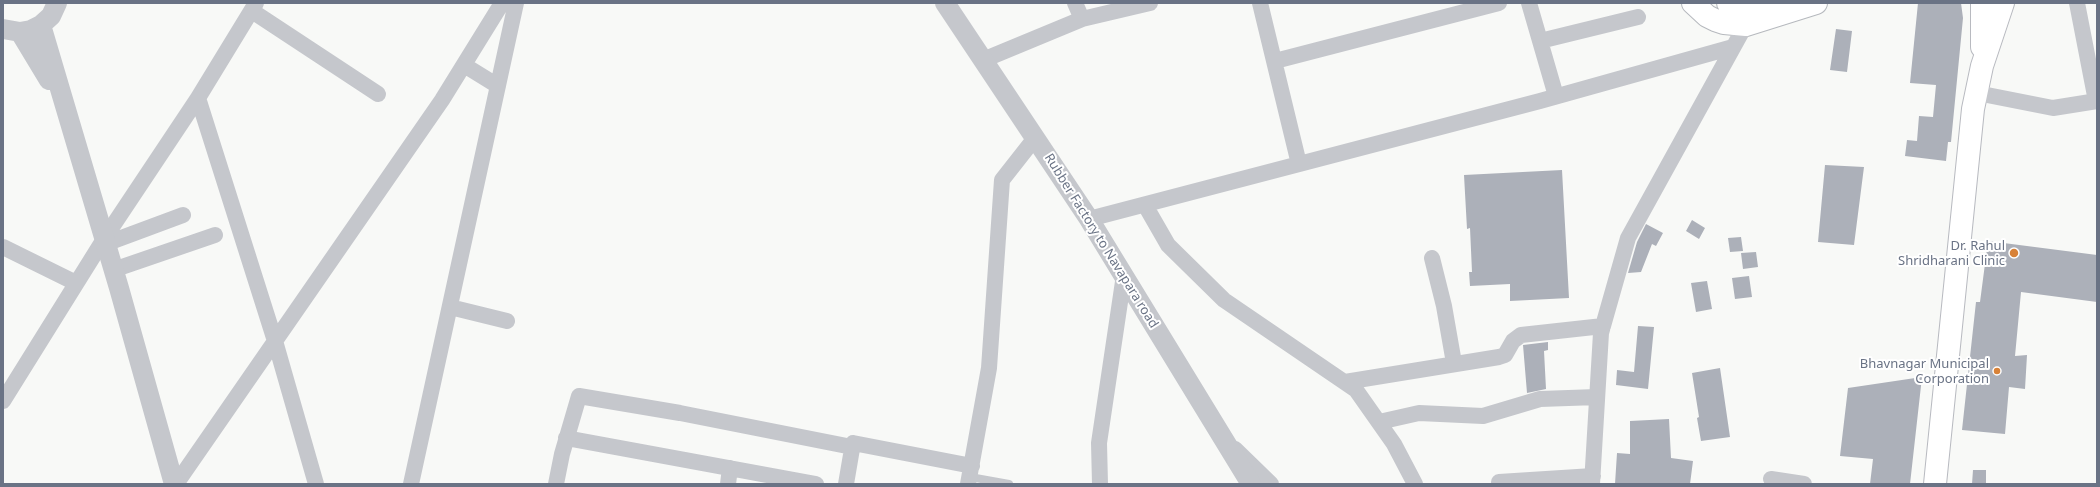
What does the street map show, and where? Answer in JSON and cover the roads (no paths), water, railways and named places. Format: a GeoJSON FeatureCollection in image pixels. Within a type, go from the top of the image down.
{"type":"FeatureCollection","features":[{"type":"Feature","properties":{"kind":"main road"},"geometry":{"type":"LineString","coordinates":[[1728,3],[1761,4]]}},
{"type":"Feature","properties":{"kind":"main road"},"geometry":{"type":"LineString","coordinates":[[1704,7],[1724,23],[1746,25],[1816,3]]}},
{"type":"Feature","properties":{"kind":"main road"},"geometry":{"type":"LineString","coordinates":[[1982,3],[1982,66]]}},
{"type":"Feature","properties":{"kind":"main road"},"geometry":{"type":"LineString","coordinates":[[1935,484],[1974,109],[1982,66],[2003,3]]}},
{"type":"Feature","properties":{"kind":"street"},"geometry":{"type":"LineString","coordinates":[[57,3],[51,16],[41,25],[9,33],[62,100]]}},
{"type":"Feature","properties":{"kind":"street"},"geometry":{"type":"LineString","coordinates":[[175,484],[442,100],[502,3]]}},
{"type":"Feature","properties":{"kind":"street"},"geometry":{"type":"LineString","coordinates":[[411,484],[516,3]]}},
{"type":"Feature","properties":{"kind":"street","name":"Rubber Factory to Navapara road"},"geometry":{"type":"LineString","coordinates":[[945,3],[1089,219],[1251,484]]}},
{"type":"Feature","properties":{"kind":"street"},"geometry":{"type":"LineString","coordinates":[[1075,3],[1082,19]]}},
{"type":"Feature","properties":{"kind":"street"},"geometry":{"type":"LineString","coordinates":[[983,60],[1082,19],[1150,3]]}},
{"type":"Feature","properties":{"kind":"street"},"geometry":{"type":"LineString","coordinates":[[1260,3],[1299,164]]}},
{"type":"Feature","properties":{"kind":"street"},"geometry":{"type":"LineString","coordinates":[[1275,61],[1499,3]]}},
{"type":"Feature","properties":{"kind":"street"},"geometry":{"type":"LineString","coordinates":[[1529,3],[1556,96]]}},
{"type":"Feature","properties":{"kind":"street"},"geometry":{"type":"LineString","coordinates":[[1977,93],[2053,108],[2096,101],[2077,3]]}},
{"type":"Feature","properties":{"kind":"street"},"geometry":{"type":"LineString","coordinates":[[1500,482],[1592,480],[1601,334],[1628,238],[1746,25],[1761,4]]}},
{"type":"Feature","properties":{"kind":"street"},"geometry":{"type":"LineString","coordinates":[[3,401],[76,283],[105,242],[198,98],[254,7],[378,94]]}},
{"type":"Feature","properties":{"kind":"street"},"geometry":{"type":"LineString","coordinates":[[1540,41],[1638,17]]}},
{"type":"Feature","properties":{"kind":"street"},"geometry":{"type":"LineString","coordinates":[[41,25],[175,484]]}},
{"type":"Feature","properties":{"kind":"street"},"geometry":{"type":"LineString","coordinates":[[1089,219],[1733,48]]}},
{"type":"Feature","properties":{"kind":"street"},"geometry":{"type":"LineString","coordinates":[[464,65],[498,86]]}},
{"type":"Feature","properties":{"kind":"street"},"geometry":{"type":"LineString","coordinates":[[198,98],[275,341],[316,484]]}},
{"type":"Feature","properties":{"kind":"street"},"geometry":{"type":"LineString","coordinates":[[846,484],[853,443],[970,476],[990,368],[1002,180],[1035,138]]}},
{"type":"Feature","properties":{"kind":"street"},"geometry":{"type":"LineString","coordinates":[[1145,204],[1168,245],[1224,300],[1356,390],[1394,444],[1415,484]]}},
{"type":"Feature","properties":{"kind":"street"},"geometry":{"type":"LineString","coordinates":[[105,242],[183,215]]}},
{"type":"Feature","properties":{"kind":"street"},"geometry":{"type":"LineString","coordinates":[[113,270],[215,235]]}},
{"type":"Feature","properties":{"kind":"street"},"geometry":{"type":"LineString","coordinates":[[3,247],[76,283]]}},
{"type":"Feature","properties":{"kind":"street"},"geometry":{"type":"LineString","coordinates":[[1432,258],[1444,306],[1454,363]]}},
{"type":"Feature","properties":{"kind":"street"},"geometry":{"type":"LineString","coordinates":[[1100,484],[1099,443],[1124,275]]}},
{"type":"Feature","properties":{"kind":"street"},"geometry":{"type":"LineString","coordinates":[[450,307],[507,321]]}},
{"type":"Feature","properties":{"kind":"street"},"geometry":{"type":"LineString","coordinates":[[1345,382],[1505,355],[1513,341],[1521,335],[1603,326]]}},
{"type":"Feature","properties":{"kind":"street"},"geometry":{"type":"LineString","coordinates":[[556,484],[566,438],[579,396],[680,413],[852,448]]}},
{"type":"Feature","properties":{"kind":"street"},"geometry":{"type":"LineString","coordinates":[[1379,422],[1419,413],[1483,416],[1540,399],[1597,397]]}},
{"type":"Feature","properties":{"kind":"street"},"geometry":{"type":"LineString","coordinates":[[1222,436],[1271,484]]}},
{"type":"Feature","properties":{"kind":"street"},"geometry":{"type":"LineString","coordinates":[[566,438],[729,476],[816,484]]}},
{"type":"Feature","properties":{"kind":"street"},"geometry":{"type":"LineString","coordinates":[[1771,479],[1804,484]]}},
{"type":"Feature","properties":{"kind":"lane"},"geometry":{"type":"LineString","coordinates":[[970,476],[1010,484]]}},
{"type":"Feature","properties":{"kind":"place","name":"Dr. Rahul Shridharani Clinic"},"geometry":{"type":"Point","coordinates":[2014,253]}},
{"type":"Feature","properties":{"kind":"place","name":"Bhavnagar Municipal Corporation"},"geometry":{"type":"Point","coordinates":[1997,371]}}]}
